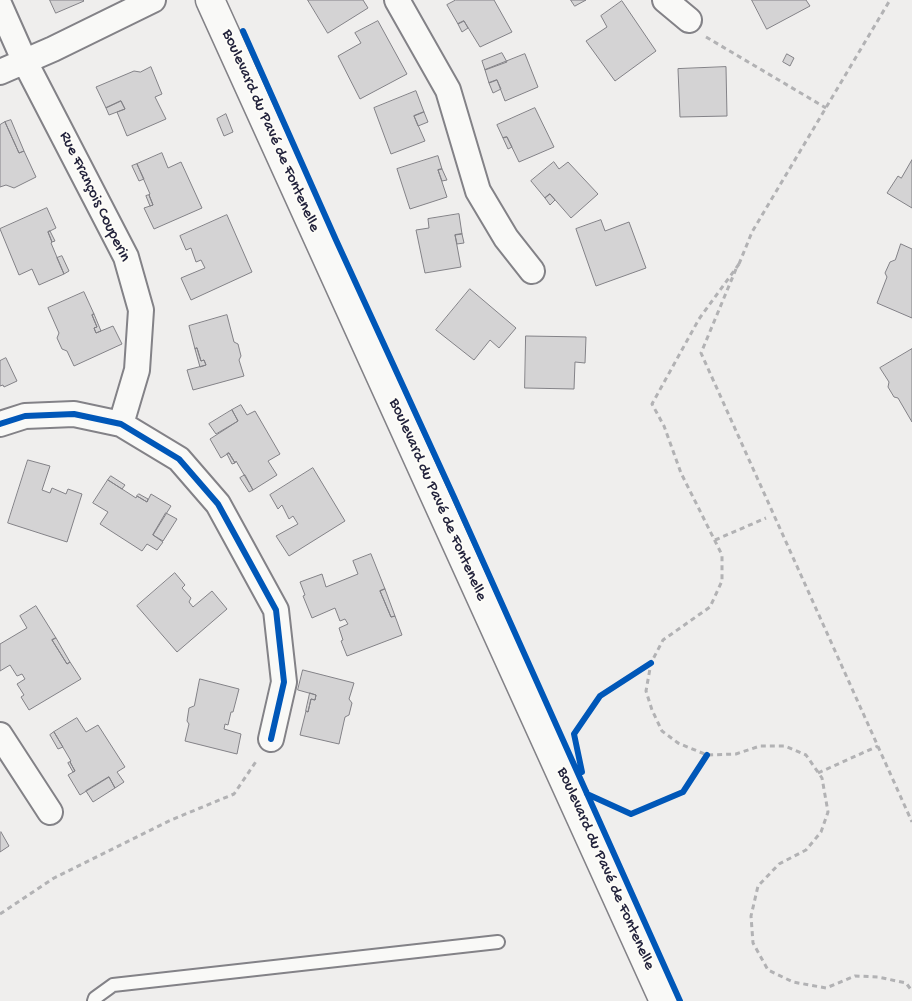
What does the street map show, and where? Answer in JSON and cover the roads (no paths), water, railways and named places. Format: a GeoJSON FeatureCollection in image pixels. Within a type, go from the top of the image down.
{"type":"FeatureCollection","features":[{"type":"Feature","properties":{"kind":"main road","name":"Boulevard du Pavé de Fontenelle"},"geometry":{"type":"LineString","coordinates":[[210,0],[664,1001]]}},
{"type":"Feature","properties":{"kind":"street"},"geometry":{"type":"LineString","coordinates":[[0,72],[53,49],[153,0]]}},
{"type":"Feature","properties":{"kind":"street"},"geometry":{"type":"LineString","coordinates":[[396,0],[448,90],[478,191],[506,238],[532,271]]}},
{"type":"Feature","properties":{"kind":"street"},"geometry":{"type":"LineString","coordinates":[[665,0],[689,20]]}},
{"type":"Feature","properties":{"kind":"street","name":"Rue François Couperin"},"geometry":{"type":"LineString","coordinates":[[0,6],[24,60],[126,257],[141,310],[137,370],[121,424]]}},
{"type":"Feature","properties":{"kind":"street"},"geometry":{"type":"LineString","coordinates":[[0,424],[25,416],[74,414],[121,424],[179,459],[218,504],[276,610],[284,682],[271,739]]}},
{"type":"Feature","properties":{"kind":"street"},"geometry":{"type":"LineString","coordinates":[[0,735],[50,812]]}},
{"type":"Feature","properties":{"kind":"lane"},"geometry":{"type":"LineString","coordinates":[[94,1001],[95,998],[113,985],[498,942]]}}]}
